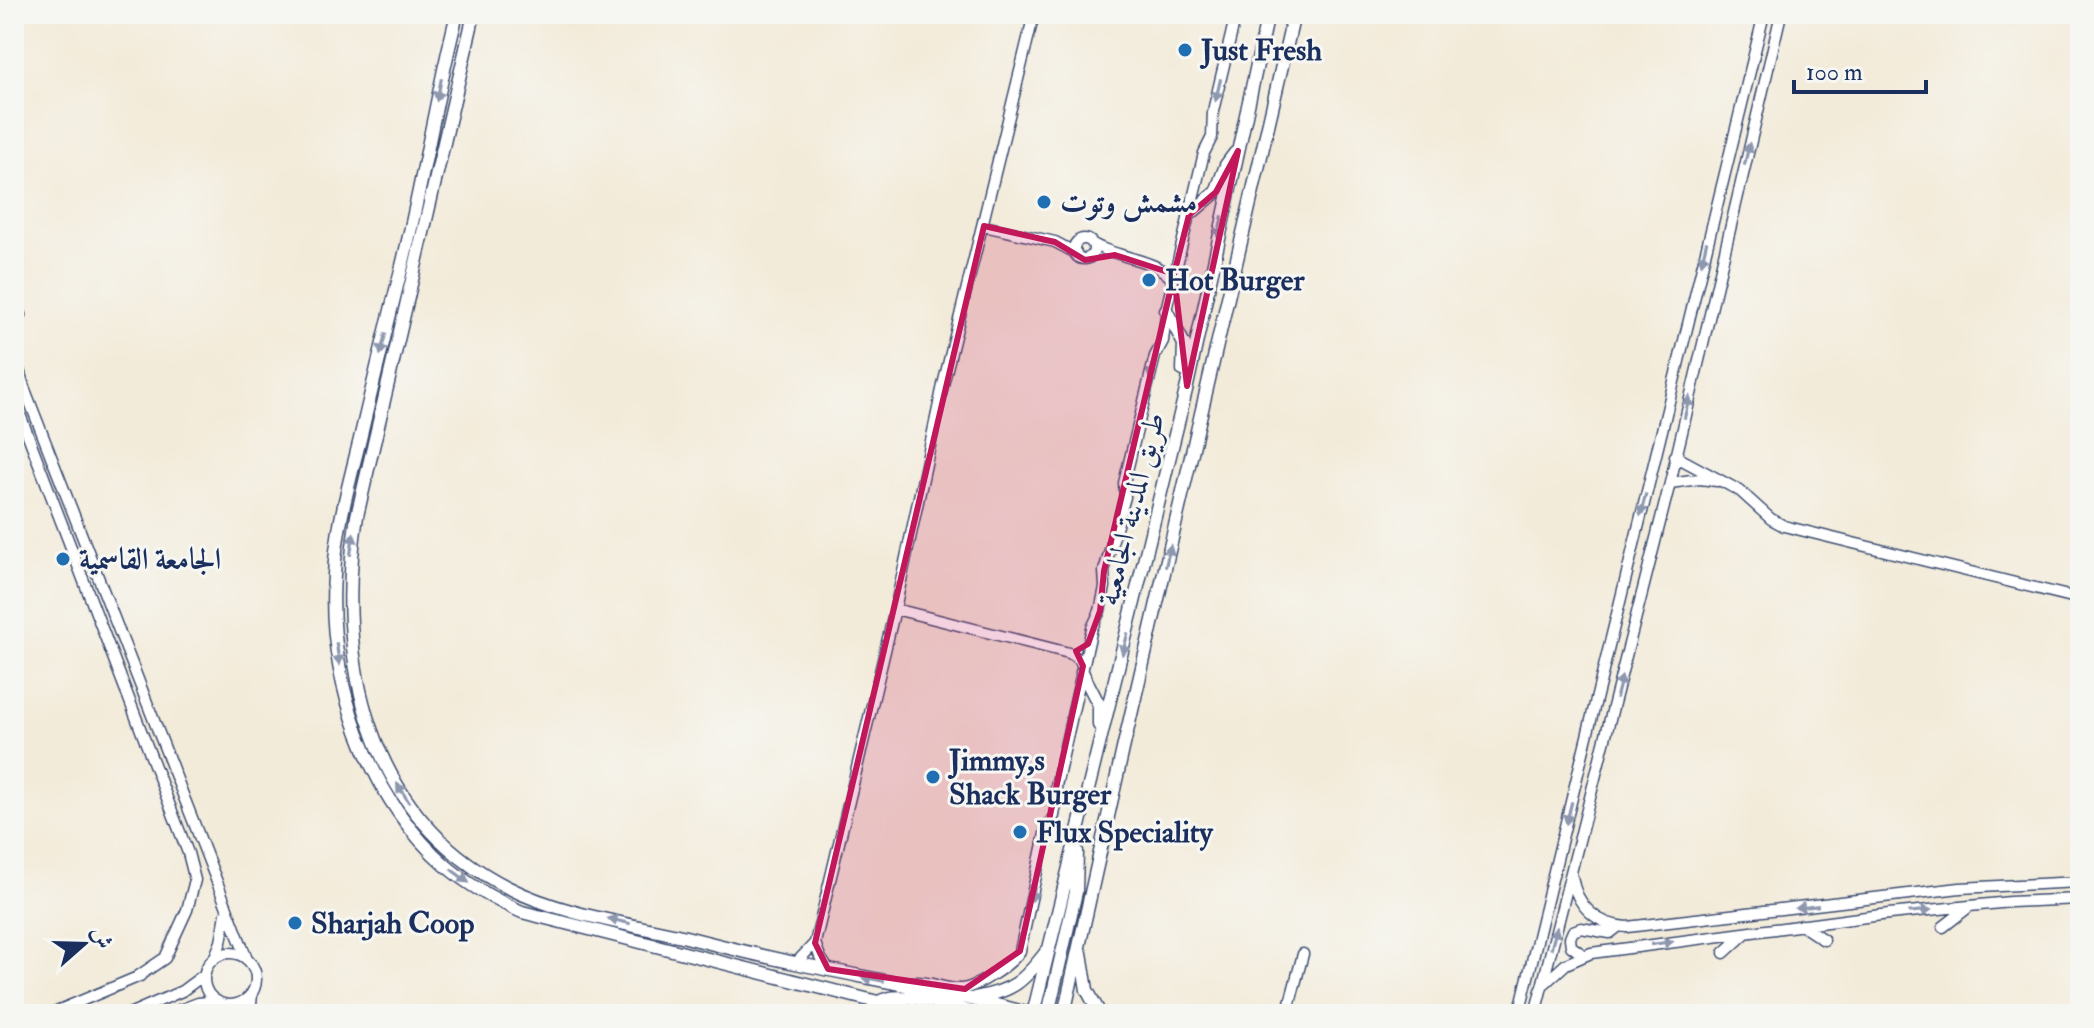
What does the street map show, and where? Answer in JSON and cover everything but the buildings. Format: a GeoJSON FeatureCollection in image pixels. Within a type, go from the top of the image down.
{"type":"FeatureCollection","features":[{"type":"Feature","properties":{"kind":"main road"},"geometry":{"type":"LineString","coordinates":[[457,14],[336,550],[334,632],[345,692],[364,746],[391,801],[426,847],[464,880],[502,903],[545,920],[925,1014]]}},
{"type":"Feature","properties":{"kind":"main road"},"geometry":{"type":"LineString","coordinates":[[474,14],[351,549],[350,636],[364,710],[387,768],[417,814],[451,849],[487,876],[548,904],[796,963],[1032,1014]]}},
{"type":"Feature","properties":{"kind":"main road","name":"طريق المدينة الجامعية"},"geometry":{"type":"LineString","coordinates":[[1032,1014],[1187,386],[1268,14]]}},
{"type":"Feature","properties":{"kind":"main road","name":"طريق المدينة الجامعية"},"geometry":{"type":"LineString","coordinates":[[1064,1014],[1294,14]]}},
{"type":"Feature","properties":{"kind":"main road"},"geometry":{"type":"LineString","coordinates":[[1189,215],[1216,192],[1226,165],[1238,151]]}},
{"type":"Feature","properties":{"kind":"main road"},"geometry":{"type":"LineString","coordinates":[[1166,310],[1185,349],[1183,370],[1187,386]]}},
{"type":"Feature","properties":{"kind":"main road"},"geometry":{"type":"LineString","coordinates":[[1082,669],[1099,705],[1101,743]]}},
{"type":"Feature","properties":{"kind":"main road"},"geometry":{"type":"LineString","coordinates":[[1048,1014],[1076,892],[1076,844]]}},
{"type":"Feature","properties":{"kind":"main road"},"geometry":{"type":"LineString","coordinates":[[1080,946],[1087,990],[1100,1014]]}},
{"type":"Feature","properties":{"kind":"main road"},"geometry":{"type":"LineString","coordinates":[[968,999],[1011,988],[1024,979],[1049,949]]}},
{"type":"Feature","properties":{"kind":"main road"},"geometry":{"type":"LineString","coordinates":[[879,1002],[900,996],[979,1014]]}},
{"type":"Feature","properties":{"kind":"street"},"geometry":{"type":"LineString","coordinates":[[796,963],[815,943],[895,609],[943,385],[1034,14]]}},
{"type":"Feature","properties":{"kind":"street"},"geometry":{"type":"LineString","coordinates":[[904,985],[917,982],[965,989],[1010,964],[1020,951],[1046,829],[1054,813],[1056,786],[1082,669],[1093,624],[1100,611],[1105,587],[1104,571],[1125,497],[1124,483],[1155,356],[1163,341],[1166,310],[1204,153],[1212,137],[1213,111],[1236,14]]}},
{"type":"Feature","properties":{"kind":"street"},"geometry":{"type":"LineString","coordinates":[[1519,1014],[1764,14]]}},
{"type":"Feature","properties":{"kind":"street"},"geometry":{"type":"LineString","coordinates":[[1535,1014],[1670,483],[1781,14]]}},
{"type":"Feature","properties":{"kind":"street"},"geometry":{"type":"LineString","coordinates":[[984,226],[1055,242],[1081,258],[1092,250],[1153,265],[1165,271],[1173,281]]}},
{"type":"Feature","properties":{"kind":"street"},"geometry":{"type":"LineString","coordinates":[[1055,242],[1086,239],[1092,250]]}},
{"type":"Feature","properties":{"kind":"street"},"geometry":{"type":"LineString","coordinates":[[1076,253],[1075,246],[1079,240]]}},
{"type":"Feature","properties":{"kind":"street"},"geometry":{"type":"LineString","coordinates":[[1153,265],[1166,264],[1178,258]]}},
{"type":"Feature","properties":{"kind":"street"},"geometry":{"type":"LineString","coordinates":[[14,295],[21,315],[14,336]]}},
{"type":"Feature","properties":{"kind":"street"},"geometry":{"type":"LineString","coordinates":[[14,353],[24,387],[255,973],[250,1014]]}},
{"type":"Feature","properties":{"kind":"street"},"geometry":{"type":"LineString","coordinates":[[14,375],[24,387]]}},
{"type":"Feature","properties":{"kind":"street"},"geometry":{"type":"LineString","coordinates":[[14,407],[21,417],[188,853],[195,880],[176,937],[161,962],[137,977],[50,1014]]}},
{"type":"Feature","properties":{"kind":"street"},"geometry":{"type":"LineString","coordinates":[[14,414],[24,430]]}},
{"type":"Feature","properties":{"kind":"street"},"geometry":{"type":"LineString","coordinates":[[1675,456],[1727,483],[1784,526],[2080,599]]}},
{"type":"Feature","properties":{"kind":"street"},"geometry":{"type":"LineString","coordinates":[[1670,483],[1699,479],[1727,483]]}},
{"type":"Feature","properties":{"kind":"street"},"geometry":{"type":"LineString","coordinates":[[895,609],[1063,651],[1076,656],[1082,669]]}},
{"type":"Feature","properties":{"kind":"street"},"geometry":{"type":"LineString","coordinates":[[1063,651],[1088,644]]}},
{"type":"Feature","properties":{"kind":"street"},"geometry":{"type":"LineString","coordinates":[[1576,785],[1593,790]]}},
{"type":"Feature","properties":{"kind":"street"},"geometry":{"type":"LineString","coordinates":[[1572,873],[1576,893],[1586,909],[1598,919],[1634,927],[1960,888],[2080,882]]}},
{"type":"Feature","properties":{"kind":"street"},"geometry":{"type":"LineString","coordinates":[[1541,988],[1560,968],[1583,955],[1801,925],[1970,906],[2080,899]]}},
{"type":"Feature","properties":{"kind":"street"},"geometry":{"type":"LineString","coordinates":[[129,1014],[182,991],[205,974],[223,933],[226,904]]}},
{"type":"Feature","properties":{"kind":"street"},"geometry":{"type":"LineString","coordinates":[[1943,927],[1970,906]]}},
{"type":"Feature","properties":{"kind":"street"},"geometry":{"type":"LineString","coordinates":[[1801,925],[1824,940]]}},
{"type":"Feature","properties":{"kind":"street"},"geometry":{"type":"LineString","coordinates":[[1583,955],[1571,946],[1573,931],[1581,928],[1610,933],[1619,926]]}},
{"type":"Feature","properties":{"kind":"street"},"geometry":{"type":"LineString","coordinates":[[1724,953],[1746,932]]}},
{"type":"Feature","properties":{"kind":"street"},"geometry":{"type":"LineString","coordinates":[[815,943],[828,969]]}},
{"type":"Feature","properties":{"kind":"street"},"geometry":{"type":"LineString","coordinates":[[214,959],[233,954],[247,959]]}},
{"type":"Feature","properties":{"kind":"street"},"geometry":{"type":"LineString","coordinates":[[1287,1014],[1303,954]]}},
{"type":"Feature","properties":{"kind":"street"},"geometry":{"type":"LineString","coordinates":[[205,974],[207,989],[234,1014]]}},
{"type":"Feature","properties":{"kind":"street"},"geometry":{"type":"LineString","coordinates":[[169,1014],[198,1003],[238,1004],[252,994]]}},
{"type":"Feature","properties":{"kind":"highlighted area"},"geometry":{"type":"Polygon","coordinates":[[[1238,151],[1187,386],[1176,292],[1170,292],[1104,571],[1100,611],[1088,644],[1076,651],[1083,666],[1020,951],[965,989],[828,969],[815,943],[984,226],[1055,242],[1085,260],[1115,255],[1174,274],[1189,215],[1216,192],[1238,151]]]}},
{"type":"Feature","properties":{"kind":"place","name":"Just Fresh"},"geometry":{"type":"Point","coordinates":[1185,50]}},
{"type":"Feature","properties":{"kind":"place","name":"مشمش وتوت"},"geometry":{"type":"Point","coordinates":[1044,202]}},
{"type":"Feature","properties":{"kind":"place","name":"Hot Burger"},"geometry":{"type":"Point","coordinates":[1149,280]}},
{"type":"Feature","properties":{"kind":"place","name":"الجامعة القاسمية"},"geometry":{"type":"Point","coordinates":[63,559]}},
{"type":"Feature","properties":{"kind":"place","name":"Jimmy,s Shack Burger"},"geometry":{"type":"Point","coordinates":[933,777]}},
{"type":"Feature","properties":{"kind":"place","name":"Flux Speciality"},"geometry":{"type":"Point","coordinates":[1020,832]}},
{"type":"Feature","properties":{"kind":"place","name":"Sharjah Coop"},"geometry":{"type":"Point","coordinates":[295,923]}}]}
